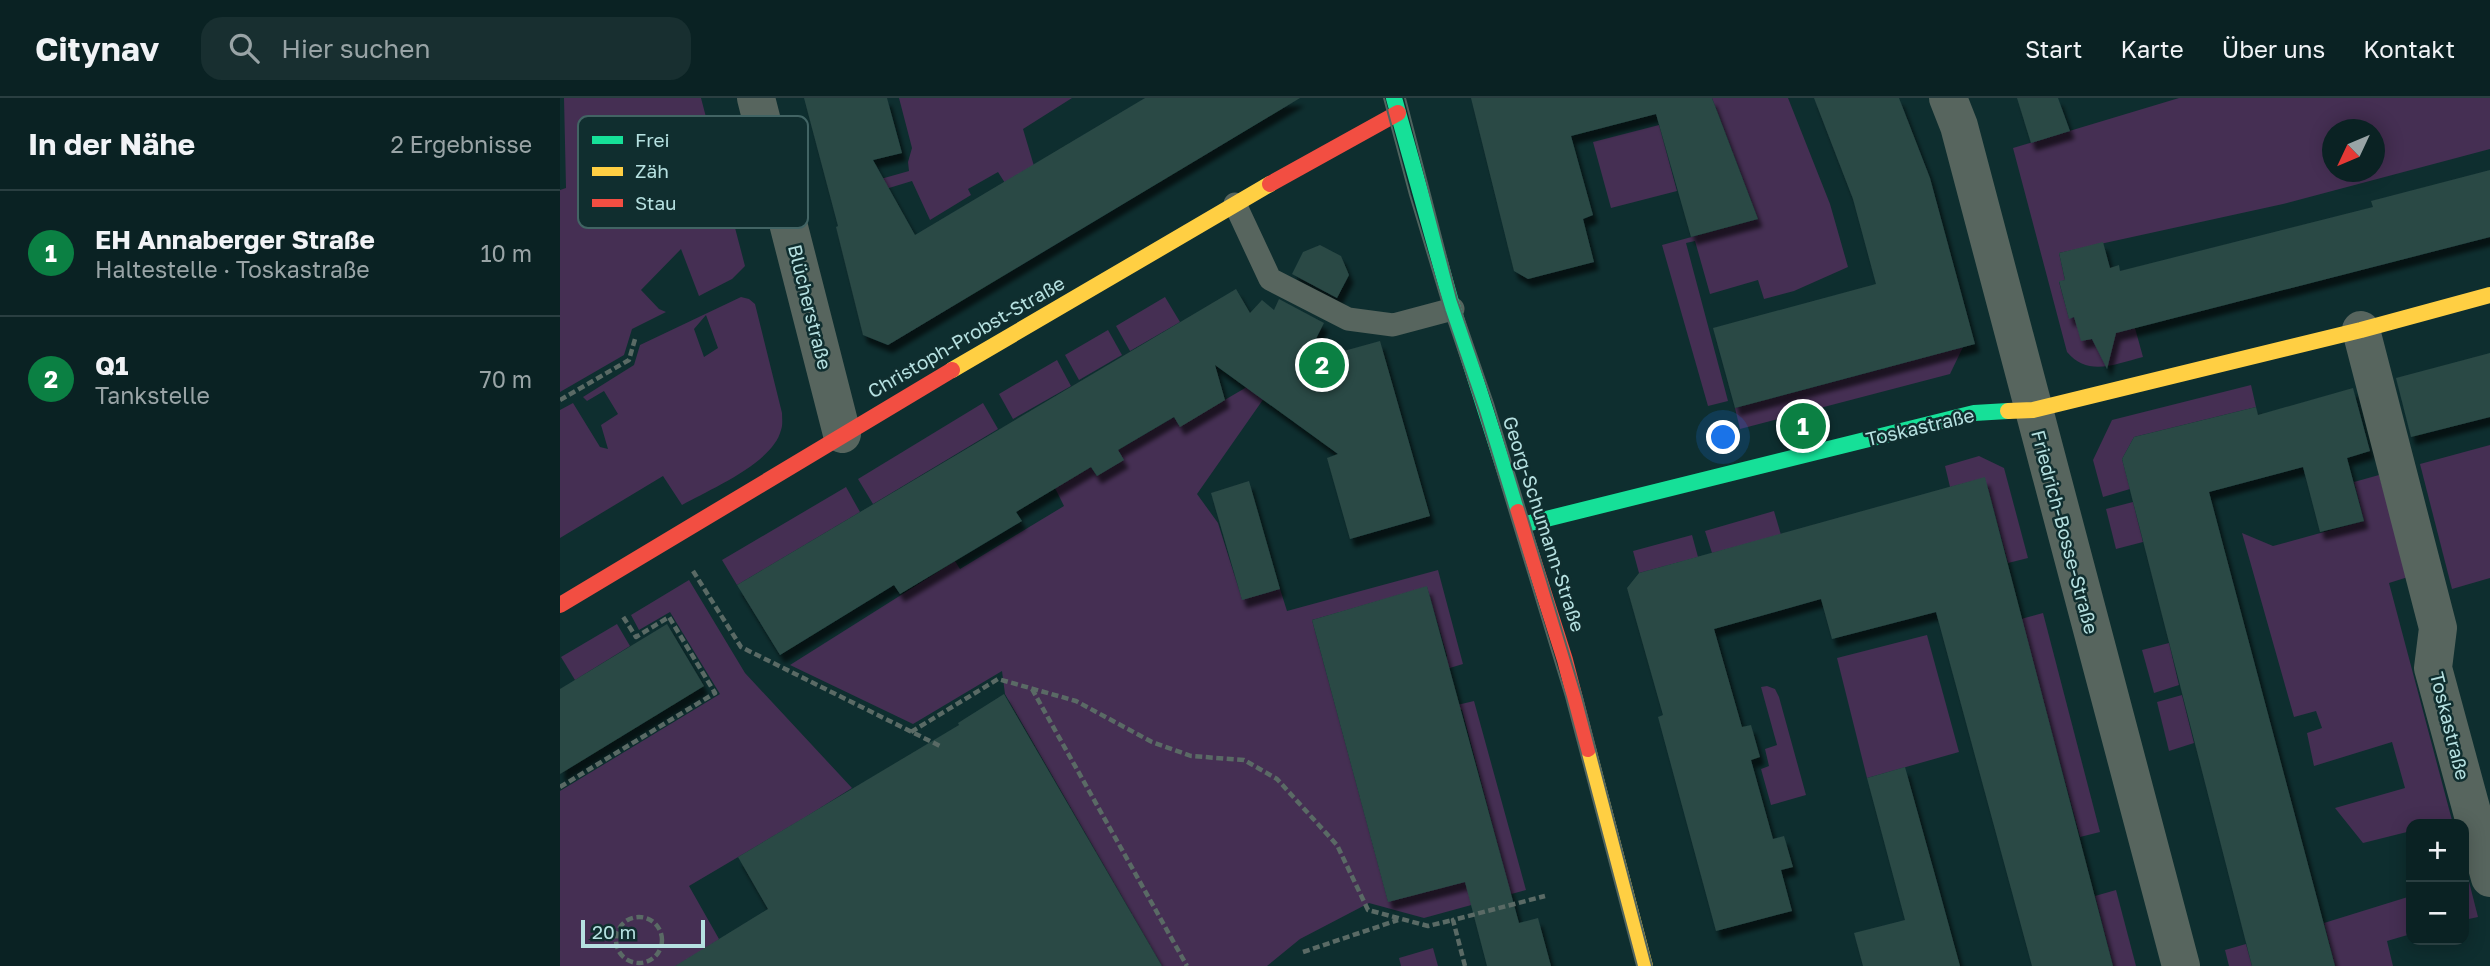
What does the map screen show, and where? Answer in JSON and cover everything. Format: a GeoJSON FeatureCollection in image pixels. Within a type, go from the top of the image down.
{"type":"FeatureCollection","features":[{"type":"Feature","properties":{"kind":"street","name":"Blücherstraße"},"geometry":{"type":"LineString","coordinates":[[756,98],[761,116]]}},
{"type":"Feature","properties":{"kind":"street","name":"Friedrich-Bosse-Straße"},"geometry":{"type":"LineString","coordinates":[[1948,98],[1959,126],[2181,966]]}},
{"type":"Feature","properties":{"kind":"street","name":"Christoph-Probst-Straße"},"geometry":{"type":"LineString","coordinates":[[560,605],[842,434],[1235,204],[1396,105]]}},
{"type":"Feature","properties":{"kind":"street","name":"Georg-Schumann-Straße"},"geometry":{"type":"LineString","coordinates":[[1396,105],[1453,309],[1565,660],[1645,966]]}},
{"type":"Feature","properties":{"kind":"street","name":"Blücherstraße"},"geometry":{"type":"LineString","coordinates":[[789,228],[842,434]]}},
{"type":"Feature","properties":{"kind":"street","name":"Toskastraße"},"geometry":{"type":"LineString","coordinates":[[1522,525],[1974,413],[2033,410],[2361,330],[2490,295]]}},
{"type":"Feature","properties":{"kind":"street","name":"Toskastraße"},"geometry":{"type":"LineString","coordinates":[[2361,330],[2438,628],[2433,668],[2490,878]]}},
{"type":"Feature","properties":{"kind":"lane"},"geometry":{"type":"LineString","coordinates":[[1235,204],[1270,279],[1348,319],[1393,325],[1453,309]]}},
{"type":"Feature","properties":{"kind":"path"},"geometry":{"type":"LineString","coordinates":[[560,400],[629,360],[635,339]]}},
{"type":"Feature","properties":{"kind":"path"},"geometry":{"type":"LineString","coordinates":[[692,570],[741,648],[940,746]]}},
{"type":"Feature","properties":{"kind":"path"},"geometry":{"type":"LineString","coordinates":[[560,787],[715,693],[669,617],[636,637],[621,613]]}},
{"type":"Feature","properties":{"kind":"path"},"geometry":{"type":"LineString","coordinates":[[911,732],[998,678],[1076,701],[1152,742],[1191,755],[1244,761],[1277,779],[1337,845],[1368,910],[1428,926],[1545,896]]}},
{"type":"Feature","properties":{"kind":"path"},"geometry":{"type":"LineString","coordinates":[[1032,688],[1187,966]]}},
{"type":"Feature","properties":{"kind":"path"},"geometry":{"type":"LineString","coordinates":[[641,917],[654,922],[659,928],[662,943],[655,956],[640,965],[621,953],[617,939],[626,920],[641,917]]}},
{"type":"Feature","properties":{"kind":"path"},"geometry":{"type":"LineString","coordinates":[[1303,952],[1401,919]]}},
{"type":"Feature","properties":{"kind":"path"},"geometry":{"type":"LineString","coordinates":[[1453,920],[1465,966]]}},
{"type":"Feature","properties":{"kind":"shaded area"},"geometry":{"type":"Polygon","coordinates":[[[564,98],[701,98],[706,116],[578,116],[578,228],[735,228],[745,266],[732,279],[699,296],[681,249],[641,290],[659,309],[666,312],[632,329],[624,355],[560,392],[560,190],[566,188],[564,98]]]}},
{"type":"Feature","properties":{"kind":"shaded area"},"geometry":{"type":"Polygon","coordinates":[[[899,98],[1072,98],[1023,129],[1034,166],[1005,183],[998,172],[968,189],[971,195],[930,220],[912,181],[866,195],[863,184],[909,171],[908,162],[912,148],[899,98]]]}},
{"type":"Feature","properties":{"kind":"shaded area"},"geometry":{"type":"Polygon","coordinates":[[[1712,98],[1788,98],[1830,204],[1848,267],[1794,291],[1764,299],[1758,280],[1710,294],[1695,241],[1686,243],[1728,401],[1708,406],[1662,245],[1758,219],[1712,98]]]}},
{"type":"Feature","properties":{"kind":"shaded area"},"geometry":{"type":"Polygon","coordinates":[[[2179,98],[2490,98],[2490,149],[2385,177],[2385,119],[2322,119],[2322,182],[2366,182],[2283,204],[2059,253],[2065,280],[2059,282],[2069,318],[2074,317],[2116,332],[2135,328],[2143,357],[2112,365],[2093,366],[2075,360],[2067,352],[2013,148],[2179,98]]]}},
{"type":"Feature","properties":{"kind":"shaded area"},"geometry":{"type":"Polygon","coordinates":[[[1659,125],[1677,191],[1611,208],[1593,142],[1659,125]]]}},
{"type":"Feature","properties":{"kind":"shaded area"},"geometry":{"type":"Polygon","coordinates":[[[741,297],[749,299],[755,304],[782,413],[781,430],[776,442],[754,464],[682,505],[663,476],[560,538],[560,410],[573,403],[600,447],[608,449],[601,425],[618,414],[604,391],[587,401],[583,397],[634,365],[640,345],[741,297]],[[706,315],[694,329],[704,357],[718,348],[706,315]]]}},
{"type":"Feature","properties":{"kind":"shaded area"},"geometry":{"type":"Polygon","coordinates":[[[1165,297],[1180,322],[1130,351],[1116,326],[1165,297]]]}},
{"type":"Feature","properties":{"kind":"shaded area"},"geometry":{"type":"Polygon","coordinates":[[[1108,330],[1122,355],[1079,380],[1065,355],[1108,330]]]}},
{"type":"Feature","properties":{"kind":"shaded area"},"geometry":{"type":"Polygon","coordinates":[[[1963,347],[1950,374],[1740,429],[1735,408],[1963,347]]]}},
{"type":"Feature","properties":{"kind":"shaded area"},"geometry":{"type":"Polygon","coordinates":[[[1057,360],[1071,386],[1013,419],[999,394],[1057,360]]]}},
{"type":"Feature","properties":{"kind":"shaded area"},"geometry":{"type":"Polygon","coordinates":[[[1283,371],[1197,494],[1218,523],[1242,599],[1280,589],[1287,611],[1438,570],[1463,664],[1443,670],[1447,656],[1427,587],[1312,620],[1388,901],[1504,869],[1462,710],[1453,706],[1474,701],[1526,890],[1424,918],[1369,903],[1300,939],[1267,966],[1162,966],[1005,694],[1002,671],[913,724],[790,665],[955,561],[960,569],[1064,506],[1055,488],[1091,467],[1097,476],[1118,450],[1174,417],[1180,426],[1264,377],[1283,371]]]}},
{"type":"Feature","properties":{"kind":"shaded area"},"geometry":{"type":"Polygon","coordinates":[[[2251,385],[2256,407],[2134,437],[2122,459],[2130,489],[2103,497],[2093,460],[2112,420],[2251,385]]]}},
{"type":"Feature","properties":{"kind":"shaded area"},"geometry":{"type":"Polygon","coordinates":[[[983,403],[998,429],[873,504],[858,479],[983,403]]]}},
{"type":"Feature","properties":{"kind":"shaded area"},"geometry":{"type":"Polygon","coordinates":[[[2490,445],[2490,578],[2452,589],[2420,464],[2490,445]]]}},
{"type":"Feature","properties":{"kind":"shaded area"},"geometry":{"type":"Polygon","coordinates":[[[1979,456],[2004,468],[2028,558],[2008,563],[1987,485],[1977,480],[1950,487],[1945,466],[1979,456]]]}},
{"type":"Feature","properties":{"kind":"shaded area"},"geometry":{"type":"Polygon","coordinates":[[[2379,475],[2408,577],[2389,583],[2452,819],[2406,819],[2406,832],[2363,843],[2335,808],[2405,788],[2392,742],[2314,766],[2307,733],[2322,728],[2316,711],[2294,717],[2242,533],[2273,546],[2364,521],[2354,482],[2379,475]]]}},
{"type":"Feature","properties":{"kind":"shaded area"},"geometry":{"type":"Polygon","coordinates":[[[846,487],[860,512],[737,585],[722,560],[846,487]]]}},
{"type":"Feature","properties":{"kind":"shaded area"},"geometry":{"type":"Polygon","coordinates":[[[2133,502],[2143,542],[2116,549],[2106,509],[2133,502]]]}},
{"type":"Feature","properties":{"kind":"shaded area"},"geometry":{"type":"Polygon","coordinates":[[[1774,511],[1781,535],[1712,553],[1705,531],[1774,511]]]}},
{"type":"Feature","properties":{"kind":"shaded area"},"geometry":{"type":"Polygon","coordinates":[[[1692,535],[1698,557],[1639,573],[1633,551],[1692,535]]]}},
{"type":"Feature","properties":{"kind":"shaded area"},"geometry":{"type":"Polygon","coordinates":[[[689,580],[745,673],[852,788],[689,886],[719,939],[684,966],[560,966],[560,791],[720,694],[670,612],[639,630],[631,615],[689,580]]]}},
{"type":"Feature","properties":{"kind":"shaded area"},"geometry":{"type":"Polygon","coordinates":[[[2043,613],[2100,832],[2080,837],[2021,619],[2043,613]]]}},
{"type":"Feature","properties":{"kind":"shaded area"},"geometry":{"type":"Polygon","coordinates":[[[617,624],[630,646],[575,680],[561,657],[617,624]]]}},
{"type":"Feature","properties":{"kind":"shaded area"},"geometry":{"type":"Polygon","coordinates":[[[1927,635],[1959,752],[1867,778],[1837,658],[1927,635]]]}},
{"type":"Feature","properties":{"kind":"shaded area"},"geometry":{"type":"Polygon","coordinates":[[[2169,643],[2179,685],[2154,693],[2142,650],[2169,643]]]}},
{"type":"Feature","properties":{"kind":"shaded area"},"geometry":{"type":"Polygon","coordinates":[[[1761,687],[1775,689],[1779,697],[1806,795],[1771,805],[1761,769],[1769,766],[1765,749],[1777,745],[1761,687]]]}},
{"type":"Feature","properties":{"kind":"shaded area"},"geometry":{"type":"Polygon","coordinates":[[[2182,695],[2194,743],[2169,751],[2157,702],[2182,695]]]}},
{"type":"Feature","properties":{"kind":"shaded area"},"geometry":{"type":"Polygon","coordinates":[[[2469,882],[2478,917],[2469,919],[2469,882]]]}},
{"type":"Feature","properties":{"kind":"shaded area"},"geometry":{"type":"Polygon","coordinates":[[[2116,890],[2136,966],[2113,966],[2095,896],[2116,890]]]}},
{"type":"Feature","properties":{"kind":"shaded area"},"geometry":{"type":"Polygon","coordinates":[[[2406,898],[2406,935],[2387,941],[2393,966],[2335,966],[2324,923],[2406,898]]]}},
{"type":"Feature","properties":{"kind":"shaded area"},"geometry":{"type":"Polygon","coordinates":[[[2246,944],[2252,966],[2229,966],[2225,950],[2246,944]]]}},
{"type":"Feature","properties":{"kind":"shaded area"},"geometry":{"type":"Polygon","coordinates":[[[1433,948],[1438,966],[1401,966],[1399,958],[1433,948]]]}},
{"type":"Feature","properties":{"kind":"building"},"geometry":{"type":"Polygon","coordinates":[[[804,98],[887,98],[902,153],[873,160],[915,235],[1145,98],[1300,98],[888,345],[863,335],[804,98]]]}},
{"type":"Feature","properties":{"kind":"building"},"geometry":{"type":"Polygon","coordinates":[[[1471,98],[1712,98],[1758,219],[1691,237],[1656,114],[1571,136],[1593,215],[1583,219],[1594,262],[1528,279],[1514,271],[1471,98]]]}},
{"type":"Feature","properties":{"kind":"building"},"geometry":{"type":"Polygon","coordinates":[[[1814,98],[1899,98],[1930,178],[1975,344],[1735,408],[1713,328],[1876,284],[1853,199],[1814,98]]]}},
{"type":"Feature","properties":{"kind":"building"},"geometry":{"type":"Polygon","coordinates":[[[2017,98],[2058,98],[2070,131],[2031,143],[2017,98]]]}},
{"type":"Feature","properties":{"kind":"building"},"geometry":{"type":"Polygon","coordinates":[[[2490,170],[2490,237],[2116,333],[2107,369],[2092,339],[2081,341],[2074,317],[2069,319],[2059,281],[2065,280],[2059,253],[2103,242],[2110,268],[2119,265],[2120,271],[2373,207],[2371,201],[2490,170]]]}},
{"type":"Feature","properties":{"kind":"building"},"geometry":{"type":"Polygon","coordinates":[[[1320,245],[1341,256],[1349,275],[1337,298],[1292,274],[1303,252],[1320,245]]]}},
{"type":"Feature","properties":{"kind":"building"},"geometry":{"type":"Polygon","coordinates":[[[1236,289],[1250,313],[1262,300],[1274,310],[1279,299],[1324,323],[1304,362],[1380,341],[1430,516],[1350,539],[1327,458],[1338,454],[1215,365],[1225,400],[1180,427],[1174,417],[1118,450],[1124,460],[1097,476],[1091,467],[1016,512],[1022,521],[900,594],[894,585],[780,655],[737,585],[1236,289]]]}},
{"type":"Feature","properties":{"kind":"building"},"geometry":{"type":"Polygon","coordinates":[[[2490,353],[2490,417],[2411,437],[2396,378],[2490,353]]]}},
{"type":"Feature","properties":{"kind":"building"},"geometry":{"type":"Polygon","coordinates":[[[2353,388],[2370,451],[2347,458],[2364,521],[2320,532],[2303,467],[2209,492],[2335,966],[2252,966],[2122,459],[2134,437],[2256,407],[2258,415],[2353,388]]]}},
{"type":"Feature","properties":{"kind":"building"},"geometry":{"type":"Polygon","coordinates":[[[1985,477],[2113,966],[2032,966],[1936,612],[1832,639],[1821,599],[1714,629],[1742,727],[1751,725],[1760,757],[1751,760],[1773,839],[1784,836],[1793,867],[1781,870],[1792,911],[1716,931],[1658,717],[1663,715],[1627,588],[1639,573],[1985,477]]]}},
{"type":"Feature","properties":{"kind":"building"},"geometry":{"type":"Polygon","coordinates":[[[1249,481],[1280,589],[1242,600],[1211,493],[1249,481]]]}},
{"type":"Feature","properties":{"kind":"building"},"geometry":{"type":"Polygon","coordinates":[[[1427,586],[1519,923],[1538,918],[1551,966],[1487,966],[1465,882],[1388,902],[1312,620],[1427,586]]]}},
{"type":"Feature","properties":{"kind":"building"},"geometry":{"type":"Polygon","coordinates":[[[667,624],[704,686],[560,774],[560,689],[667,624]]]}},
{"type":"Feature","properties":{"kind":"building"},"geometry":{"type":"Polygon","coordinates":[[[1004,694],[1162,966],[675,966],[768,909],[738,857],[959,725],[958,723],[1004,694]]]}},
{"type":"Feature","properties":{"kind":"building"},"geometry":{"type":"Polygon","coordinates":[[[1905,767],[1960,966],[1863,966],[1854,933],[1905,920],[1867,778],[1905,767]]]}},
{"type":"Feature","properties":{"kind":"tram line"},"geometry":{"type":"LineString","coordinates":[[1384,98],[1445,311],[1479,411],[1566,697],[1637,966]]}},
{"type":"Feature","properties":{"kind":"tram line"},"geometry":{"type":"LineString","coordinates":[[1405,98],[1457,299],[1493,403],[1582,697],[1652,966]]}},
{"type":"Feature","properties":{"kind":"traffic: fast"},"geometry":{"type":"LineString","coordinates":[[1394,98],[1453,309],[1518,512]]}},
{"type":"Feature","properties":{"kind":"traffic: fast"},"geometry":{"type":"LineString","coordinates":[[1522,525],[1974,413],[2008,411]]}},
{"type":"Feature","properties":{"kind":"traffic: slow"},"geometry":{"type":"LineString","coordinates":[[952,370],[1270,184]]}},
{"type":"Feature","properties":{"kind":"traffic: slow"},"geometry":{"type":"LineString","coordinates":[[2008,411],[2033,410],[2361,330],[2490,295]]}},
{"type":"Feature","properties":{"kind":"traffic: slow"},"geometry":{"type":"LineString","coordinates":[[1588,749],[1645,966]]}},
{"type":"Feature","properties":{"kind":"traffic: jam"},"geometry":{"type":"LineString","coordinates":[[1270,184],[1398,113]]}},
{"type":"Feature","properties":{"kind":"traffic: jam"},"geometry":{"type":"LineString","coordinates":[[560,605],[952,370]]}},
{"type":"Feature","properties":{"kind":"traffic: jam"},"geometry":{"type":"LineString","coordinates":[[1518,512],[1565,660],[1588,749]]}},
{"type":"Feature","properties":{"kind":"place","name":"Q1"},"geometry":{"type":"Point","coordinates":[1322,365]}},
{"type":"Feature","properties":{"kind":"place","name":"EH Annaberger Straße"},"geometry":{"type":"Point","coordinates":[1803,426]}}]}
